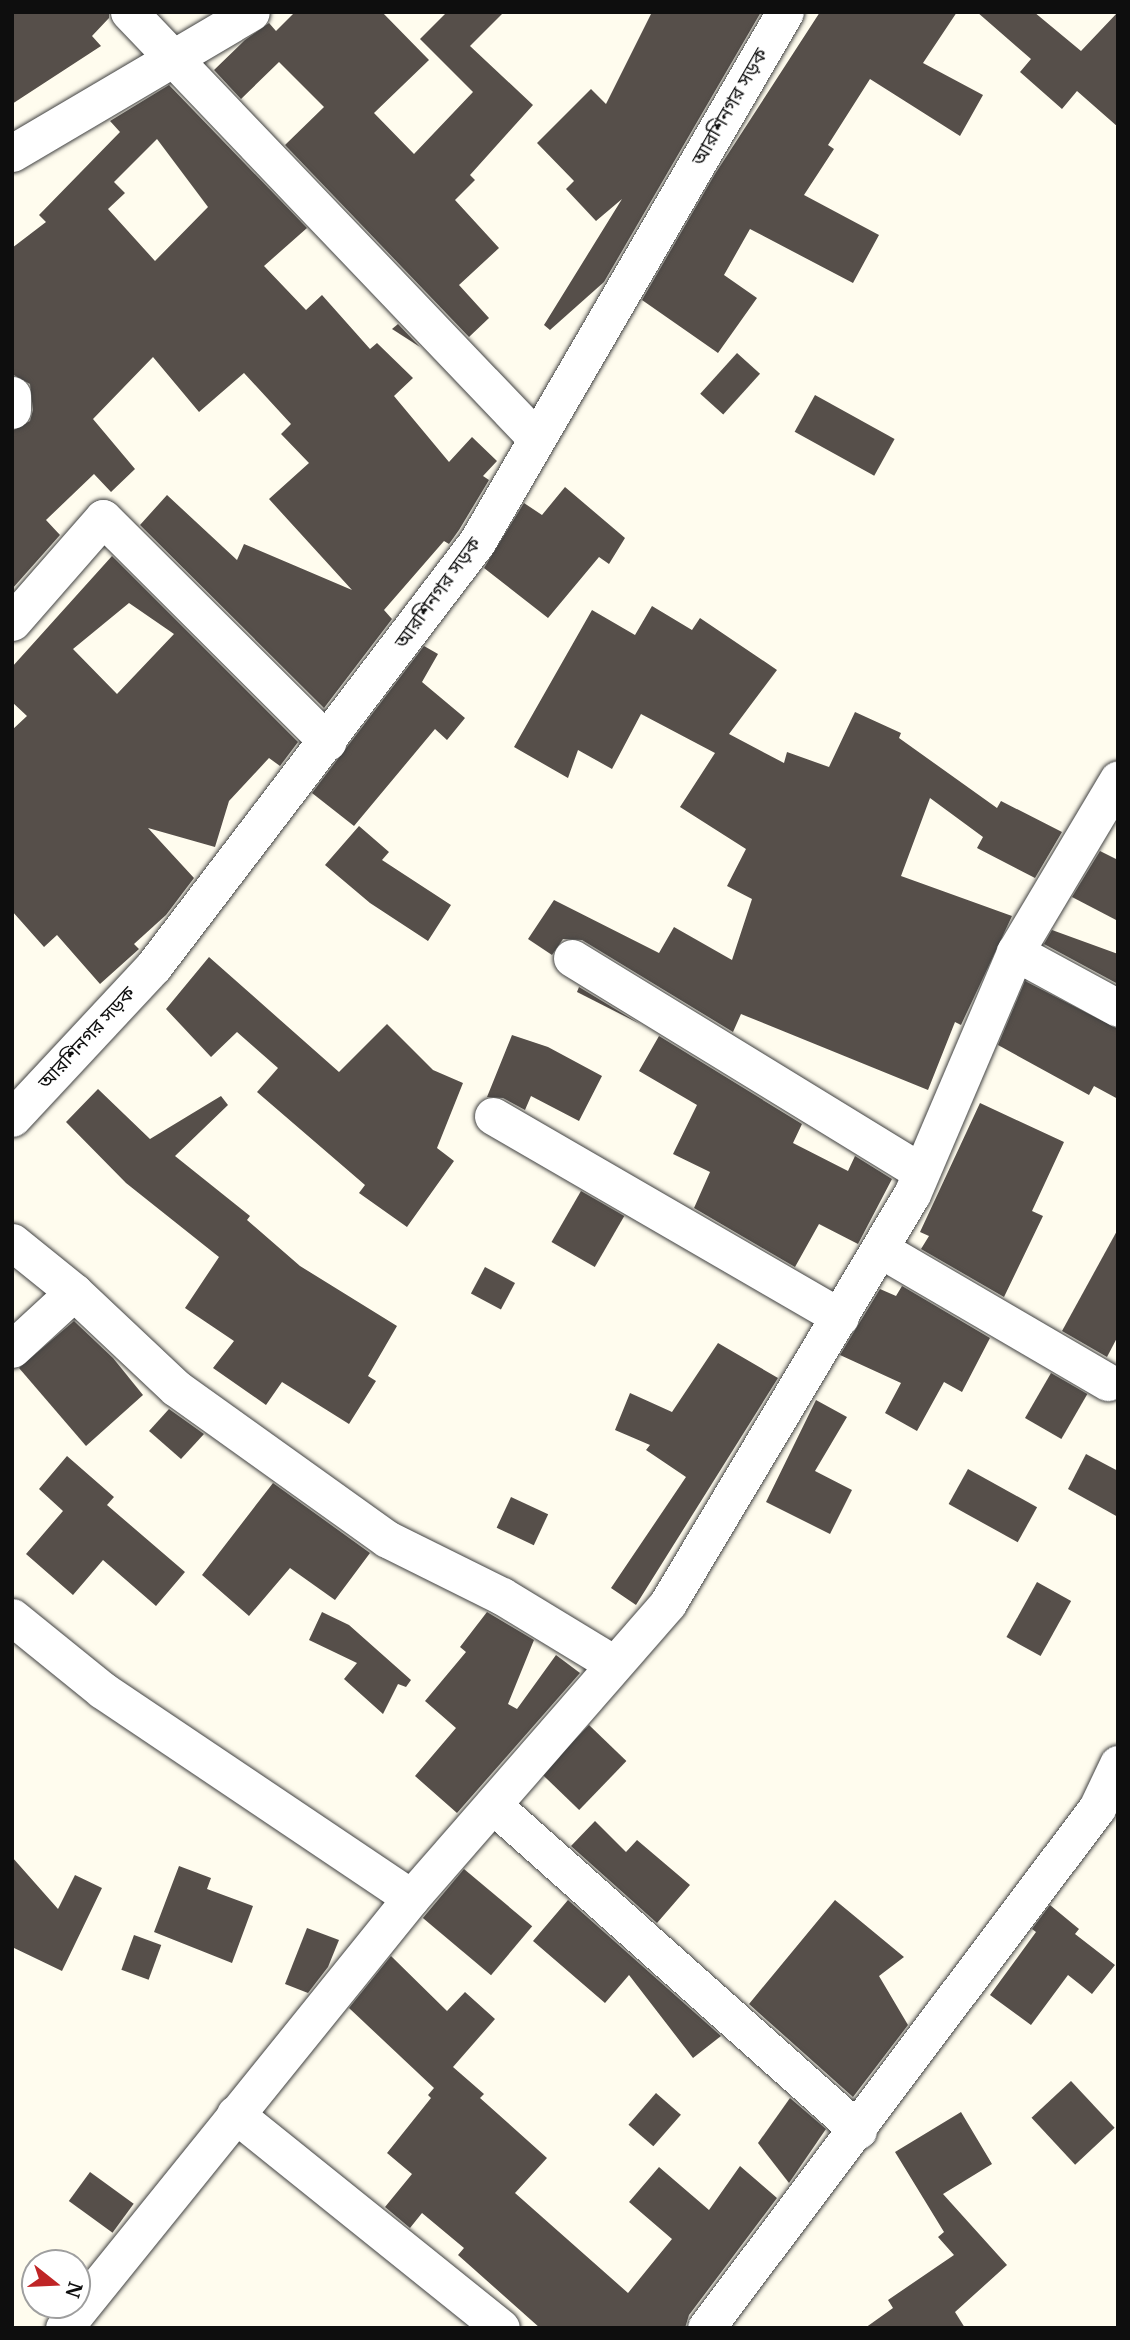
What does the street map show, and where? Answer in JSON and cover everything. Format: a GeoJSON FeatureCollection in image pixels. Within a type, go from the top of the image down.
{"type":"FeatureCollection","features":[{"type":"Feature","properties":{"kind":"street"},"geometry":{"type":"LineString","coordinates":[[129,12],[536,438]]}},
{"type":"Feature","properties":{"kind":"street"},"geometry":{"type":"LineString","coordinates":[[12,153],[251,12]]}},
{"type":"Feature","properties":{"kind":"street","name":"আরশিনগর সড়ক"},"geometry":{"type":"LineString","coordinates":[[12,1118],[153,967],[328,742],[477,542],[785,12]]}},
{"type":"Feature","properties":{"kind":"street"},"geometry":{"type":"LineString","coordinates":[[12,396],[12,410]]}},
{"type":"Feature","properties":{"kind":"street"},"geometry":{"type":"LineString","coordinates":[[12,622],[103,518],[328,742]]}},
{"type":"Feature","properties":{"kind":"street"},"geometry":{"type":"LineString","coordinates":[[77,2323],[235,2114],[411,1898],[668,1603],[880,1249],[921,1171],[1014,952],[1106,824],[1118,779]]}},
{"type":"Feature","properties":{"kind":"street"},"geometry":{"type":"LineString","coordinates":[[1014,952],[1118,1008]]}},
{"type":"Feature","properties":{"kind":"street"},"geometry":{"type":"LineString","coordinates":[[572,958],[921,1171]]}},
{"type":"Feature","properties":{"kind":"street"},"geometry":{"type":"LineString","coordinates":[[493,1116],[840,1317]]}},
{"type":"Feature","properties":{"kind":"street"},"geometry":{"type":"LineString","coordinates":[[12,1242],[74,1292],[176,1388],[387,1539],[502,1596],[614,1664]]}},
{"type":"Feature","properties":{"kind":"street"},"geometry":{"type":"LineString","coordinates":[[880,1249],[1108,1381]]}},
{"type":"Feature","properties":{"kind":"street"},"geometry":{"type":"LineString","coordinates":[[12,1349],[74,1292]]}},
{"type":"Feature","properties":{"kind":"street"},"geometry":{"type":"LineString","coordinates":[[12,1616],[102,1690],[411,1898]]}},
{"type":"Feature","properties":{"kind":"street"},"geometry":{"type":"LineString","coordinates":[[706,2328],[858,2130],[1097,1808],[1118,1763]]}},
{"type":"Feature","properties":{"kind":"street"},"geometry":{"type":"LineString","coordinates":[[493,1805],[858,2130]]}},
{"type":"Feature","properties":{"kind":"street"},"geometry":{"type":"LineString","coordinates":[[235,2114],[501,2328]]}},
{"type":"Feature","properties":{"kind":"building"},"geometry":{"type":"Polygon","coordinates":[[[12,12],[109,12],[109,18],[92,36],[101,46],[12,104],[12,12]]]}},
{"type":"Feature","properties":{"kind":"building"},"geometry":{"type":"Polygon","coordinates":[[[295,12],[382,12],[429,60],[374,113],[414,154],[473,92],[420,39],[447,12],[504,12],[470,46],[533,105],[470,175],[475,180],[455,200],[499,248],[459,285],[489,318],[469,337],[285,145],[324,107],[279,62],[241,99],[214,70],[245,40],[269,23],[276,31],[295,12]]]}},
{"type":"Feature","properties":{"kind":"building"},"geometry":{"type":"Polygon","coordinates":[[[652,12],[761,12],[604,282],[550,330],[544,325],[622,199],[596,221],[566,189],[574,181],[537,143],[591,89],[606,104],[652,12]]]}},
{"type":"Feature","properties":{"kind":"building"},"geometry":{"type":"Polygon","coordinates":[[[820,12],[957,12],[923,63],[983,95],[960,136],[870,79],[828,145],[834,149],[804,195],[879,235],[853,283],[750,229],[724,275],[757,298],[718,353],[642,300],[715,174],[820,12]]]}},
{"type":"Feature","properties":{"kind":"building"},"geometry":{"type":"Polygon","coordinates":[[[977,12],[1034,12],[1081,51],[1118,12],[1118,127],[1077,91],[1062,109],[1020,72],[1031,59],[977,12]]]}},
{"type":"Feature","properties":{"kind":"building"},"geometry":{"type":"Polygon","coordinates":[[[169,85],[307,228],[264,266],[306,310],[322,295],[370,349],[377,343],[413,378],[394,396],[449,462],[472,437],[497,461],[483,476],[489,480],[459,530],[449,544],[444,541],[384,610],[392,619],[324,708],[140,525],[167,495],[237,560],[244,544],[352,590],[269,499],[309,463],[281,434],[291,424],[244,373],[199,412],[153,357],[93,419],[135,469],[111,492],[94,474],[46,520],[60,535],[12,589],[12,431],[30,421],[33,410],[30,384],[12,374],[12,248],[46,222],[39,215],[120,132],[110,121],[169,85]],[[157,139],[114,182],[125,193],[108,209],[155,261],[208,207],[157,139]]]}},
{"type":"Feature","properties":{"kind":"building"},"geometry":{"type":"Polygon","coordinates":[[[398,324],[420,347],[392,329],[398,324]]]}},
{"type":"Feature","properties":{"kind":"building"},"geometry":{"type":"Polygon","coordinates":[[[737,353],[760,374],[723,415],[700,394],[737,353]]]}},
{"type":"Feature","properties":{"kind":"building"},"geometry":{"type":"Polygon","coordinates":[[[815,395],[895,439],[874,476],[795,432],[815,395]]]}},
{"type":"Feature","properties":{"kind":"building"},"geometry":{"type":"Polygon","coordinates":[[[565,487],[625,538],[609,564],[599,557],[548,618],[484,568],[524,503],[542,515],[565,487]]]}},
{"type":"Feature","properties":{"kind":"building"},"geometry":{"type":"Polygon","coordinates":[[[112,556],[298,742],[280,766],[269,758],[229,801],[215,847],[148,828],[194,878],[166,915],[134,944],[139,949],[100,984],[57,935],[44,947],[12,911],[12,730],[27,716],[12,702],[12,667],[112,556]],[[129,603],[73,649],[117,694],[174,634],[129,603]]]}},
{"type":"Feature","properties":{"kind":"building"},"geometry":{"type":"Polygon","coordinates":[[[652,606],[692,630],[700,618],[777,670],[729,734],[784,763],[787,752],[829,767],[855,712],[901,733],[899,738],[997,808],[1001,801],[1062,832],[1035,878],[977,848],[983,837],[930,798],[901,876],[1012,916],[961,1025],[955,1022],[928,1090],[741,1014],[733,1032],[582,940],[563,939],[552,955],[528,939],[554,900],[659,953],[674,927],[732,960],[752,899],[727,886],[746,849],[680,807],[715,753],[641,714],[612,769],[578,750],[568,778],[514,747],[592,610],[635,635],[652,606]]]}},
{"type":"Feature","properties":{"kind":"building"},"geometry":{"type":"Polygon","coordinates":[[[424,646],[438,654],[422,682],[465,718],[447,740],[435,729],[354,826],[312,793],[424,646]]]}},
{"type":"Feature","properties":{"kind":"building"},"geometry":{"type":"Polygon","coordinates":[[[359,826],[389,852],[382,860],[451,905],[428,941],[370,903],[325,865],[359,826]]]}},
{"type":"Feature","properties":{"kind":"building"},"geometry":{"type":"Polygon","coordinates":[[[1100,851],[1118,860],[1118,921],[1072,897],[1100,851]]]}},
{"type":"Feature","properties":{"kind":"building"},"geometry":{"type":"Polygon","coordinates":[[[1052,930],[1118,954],[1118,984],[1044,944],[1052,930]]]}},
{"type":"Feature","properties":{"kind":"building"},"geometry":{"type":"Polygon","coordinates":[[[209,957],[339,1072],[387,1024],[433,1070],[463,1083],[437,1148],[454,1161],[407,1227],[359,1193],[365,1185],[257,1092],[278,1068],[237,1032],[211,1057],[166,1009],[209,957]]]}},
{"type":"Feature","properties":{"kind":"building"},"geometry":{"type":"Polygon","coordinates":[[[1025,981],[1118,1029],[1118,1099],[1094,1086],[1089,1095],[998,1045],[1025,981]]]}},
{"type":"Feature","properties":{"kind":"building"},"geometry":{"type":"Polygon","coordinates":[[[579,987],[640,1024],[577,992],[579,987]]]}},
{"type":"Feature","properties":{"kind":"building"},"geometry":{"type":"Polygon","coordinates":[[[512,1035],[548,1047],[602,1076],[579,1121],[531,1096],[525,1110],[503,1098],[487,1097],[512,1035]]]}},
{"type":"Feature","properties":{"kind":"building"},"geometry":{"type":"Polygon","coordinates":[[[659,1036],[802,1124],[793,1143],[848,1171],[855,1156],[892,1179],[858,1244],[819,1224],[795,1267],[694,1208],[710,1172],[673,1154],[697,1105],[639,1071],[659,1036]]]}},
{"type":"Feature","properties":{"kind":"building"},"geometry":{"type":"Polygon","coordinates":[[[98,1089],[150,1139],[221,1096],[228,1105],[175,1156],[250,1216],[247,1220],[300,1266],[397,1326],[368,1376],[376,1381],[349,1424],[282,1382],[266,1405],[213,1368],[234,1341],[185,1308],[219,1257],[126,1183],[66,1122],[98,1089]]]}},
{"type":"Feature","properties":{"kind":"building"},"geometry":{"type":"Polygon","coordinates":[[[980,1103],[1064,1142],[1032,1211],[1043,1216],[1004,1297],[921,1249],[929,1236],[920,1232],[980,1103]]]}},
{"type":"Feature","properties":{"kind":"building"},"geometry":{"type":"Polygon","coordinates":[[[581,1191],[624,1216],[595,1267],[552,1242],[581,1191]]]}},
{"type":"Feature","properties":{"kind":"building"},"geometry":{"type":"Polygon","coordinates":[[[1118,1229],[1118,1336],[1107,1357],[1062,1331],[1118,1229]]]}},
{"type":"Feature","properties":{"kind":"building"},"geometry":{"type":"Polygon","coordinates":[[[485,1267],[515,1283],[501,1309],[471,1293],[485,1267]]]}},
{"type":"Feature","properties":{"kind":"building"},"geometry":{"type":"Polygon","coordinates":[[[902,1286],[990,1338],[962,1392],[944,1382],[917,1431],[885,1413],[901,1383],[840,1355],[880,1289],[896,1296],[902,1286]]]}},
{"type":"Feature","properties":{"kind":"building"},"geometry":{"type":"Polygon","coordinates":[[[74,1321],[113,1358],[143,1395],[86,1446],[19,1368],[74,1321]]]}},
{"type":"Feature","properties":{"kind":"building"},"geometry":{"type":"Polygon","coordinates":[[[718,1343],[778,1378],[636,1605],[611,1588],[686,1477],[646,1450],[650,1445],[615,1430],[630,1393],[672,1412],[718,1343]]]}},
{"type":"Feature","properties":{"kind":"building"},"geometry":{"type":"Polygon","coordinates":[[[1051,1373],[1087,1394],[1061,1439],[1025,1418],[1051,1373]]]}},
{"type":"Feature","properties":{"kind":"building"},"geometry":{"type":"Polygon","coordinates":[[[816,1400],[847,1417],[815,1471],[852,1490],[830,1534],[766,1502],[816,1400]]]}},
{"type":"Feature","properties":{"kind":"building"},"geometry":{"type":"Polygon","coordinates":[[[169,1409],[204,1434],[181,1459],[149,1431],[169,1409]]]}},
{"type":"Feature","properties":{"kind":"building"},"geometry":{"type":"Polygon","coordinates":[[[1086,1454],[1118,1471],[1118,1517],[1068,1489],[1086,1454]]]}},
{"type":"Feature","properties":{"kind":"building"},"geometry":{"type":"Polygon","coordinates":[[[67,1456],[114,1497],[107,1505],[185,1572],[156,1606],[103,1560],[73,1595],[26,1554],[63,1511],[39,1489],[67,1456]]]}},
{"type":"Feature","properties":{"kind":"building"},"geometry":{"type":"Polygon","coordinates":[[[968,1469],[1037,1507],[1018,1542],[949,1504],[968,1469]]]}},
{"type":"Feature","properties":{"kind":"building"},"geometry":{"type":"Polygon","coordinates":[[[273,1483],[370,1553],[335,1600],[290,1568],[249,1616],[202,1575],[273,1483]]]}},
{"type":"Feature","properties":{"kind":"building"},"geometry":{"type":"Polygon","coordinates":[[[511,1497],[548,1514],[534,1545],[497,1528],[511,1497]]]}},
{"type":"Feature","properties":{"kind":"building"},"geometry":{"type":"Polygon","coordinates":[[[1037,1582],[1071,1601],[1041,1656],[1006,1637],[1037,1582]]]}},
{"type":"Feature","properties":{"kind":"building"},"geometry":{"type":"Polygon","coordinates":[[[322,1612],[349,1625],[411,1680],[406,1687],[398,1684],[383,1714],[344,1679],[357,1663],[309,1640],[322,1612]]]}},
{"type":"Feature","properties":{"kind":"building"},"geometry":{"type":"Polygon","coordinates":[[[487,1612],[534,1640],[508,1704],[517,1709],[556,1655],[580,1673],[457,1813],[415,1776],[456,1728],[425,1701],[466,1652],[460,1647],[487,1612]]]}},
{"type":"Feature","properties":{"kind":"building"},"geometry":{"type":"Polygon","coordinates":[[[589,1725],[626,1761],[579,1810],[542,1774],[589,1725]]]}},
{"type":"Feature","properties":{"kind":"building"},"geometry":{"type":"Polygon","coordinates":[[[595,1821],[626,1852],[637,1840],[690,1885],[657,1923],[571,1846],[595,1821]]]}},
{"type":"Feature","properties":{"kind":"building"},"geometry":{"type":"Polygon","coordinates":[[[12,1857],[58,1909],[75,1875],[102,1888],[62,1971],[12,1947],[12,1857]]]}},
{"type":"Feature","properties":{"kind":"building"},"geometry":{"type":"Polygon","coordinates":[[[179,1866],[211,1878],[207,1889],[253,1906],[232,1963],[154,1932],[179,1866]]]}},
{"type":"Feature","properties":{"kind":"building"},"geometry":{"type":"Polygon","coordinates":[[[464,1869],[532,1926],[491,1975],[423,1918],[464,1869]]]}},
{"type":"Feature","properties":{"kind":"building"},"geometry":{"type":"Polygon","coordinates":[[[568,1900],[721,2036],[693,2058],[629,1975],[605,2003],[533,1941],[568,1900]]]}},
{"type":"Feature","properties":{"kind":"building"},"geometry":{"type":"Polygon","coordinates":[[[835,1900],[904,1957],[879,1976],[908,2025],[853,2097],[749,2004],[835,1900]]]}},
{"type":"Feature","properties":{"kind":"building"},"geometry":{"type":"Polygon","coordinates":[[[1050,1905],[1079,1929],[1075,1934],[1115,1965],[1092,1994],[1068,1975],[1031,2025],[990,1995],[1036,1932],[1032,1929],[1050,1905]]]}},
{"type":"Feature","properties":{"kind":"building"},"geometry":{"type":"Polygon","coordinates":[[[307,1928],[339,1940],[328,1967],[308,1993],[285,1984],[307,1928]]]}},
{"type":"Feature","properties":{"kind":"building"},"geometry":{"type":"Polygon","coordinates":[[[134,1935],[161,1945],[149,1980],[121,1970],[134,1935]]]}},
{"type":"Feature","properties":{"kind":"building"},"geometry":{"type":"Polygon","coordinates":[[[391,1956],[447,2011],[465,1992],[495,2019],[453,2067],[484,2094],[480,2098],[547,2158],[515,2193],[628,2293],[672,2239],[629,2202],[659,2167],[709,2210],[740,2166],[777,2198],[689,2315],[685,2328],[540,2328],[458,2255],[464,2248],[422,2213],[410,2228],[385,2207],[412,2174],[387,2153],[431,2098],[428,2095],[434,2088],[349,2008],[391,1956]]]}},
{"type":"Feature","properties":{"kind":"building"},"geometry":{"type":"Polygon","coordinates":[[[1071,2081],[1115,2128],[1075,2165],[1032,2118],[1071,2081]]]}},
{"type":"Feature","properties":{"kind":"building"},"geometry":{"type":"Polygon","coordinates":[[[656,2093],[681,2115],[653,2146],[628,2125],[656,2093]]]}},
{"type":"Feature","properties":{"kind":"building"},"geometry":{"type":"Polygon","coordinates":[[[790,2098],[826,2129],[789,2183],[758,2143],[790,2098]]]}},
{"type":"Feature","properties":{"kind":"building"},"geometry":{"type":"Polygon","coordinates":[[[961,2112],[992,2164],[943,2194],[1007,2265],[955,2312],[965,2328],[865,2328],[893,2308],[888,2300],[954,2255],[938,2237],[944,2232],[895,2152],[961,2112]]]}},
{"type":"Feature","properties":{"kind":"building"},"geometry":{"type":"Polygon","coordinates":[[[90,2172],[134,2204],[113,2233],[69,2201],[90,2172]]]}}]}
